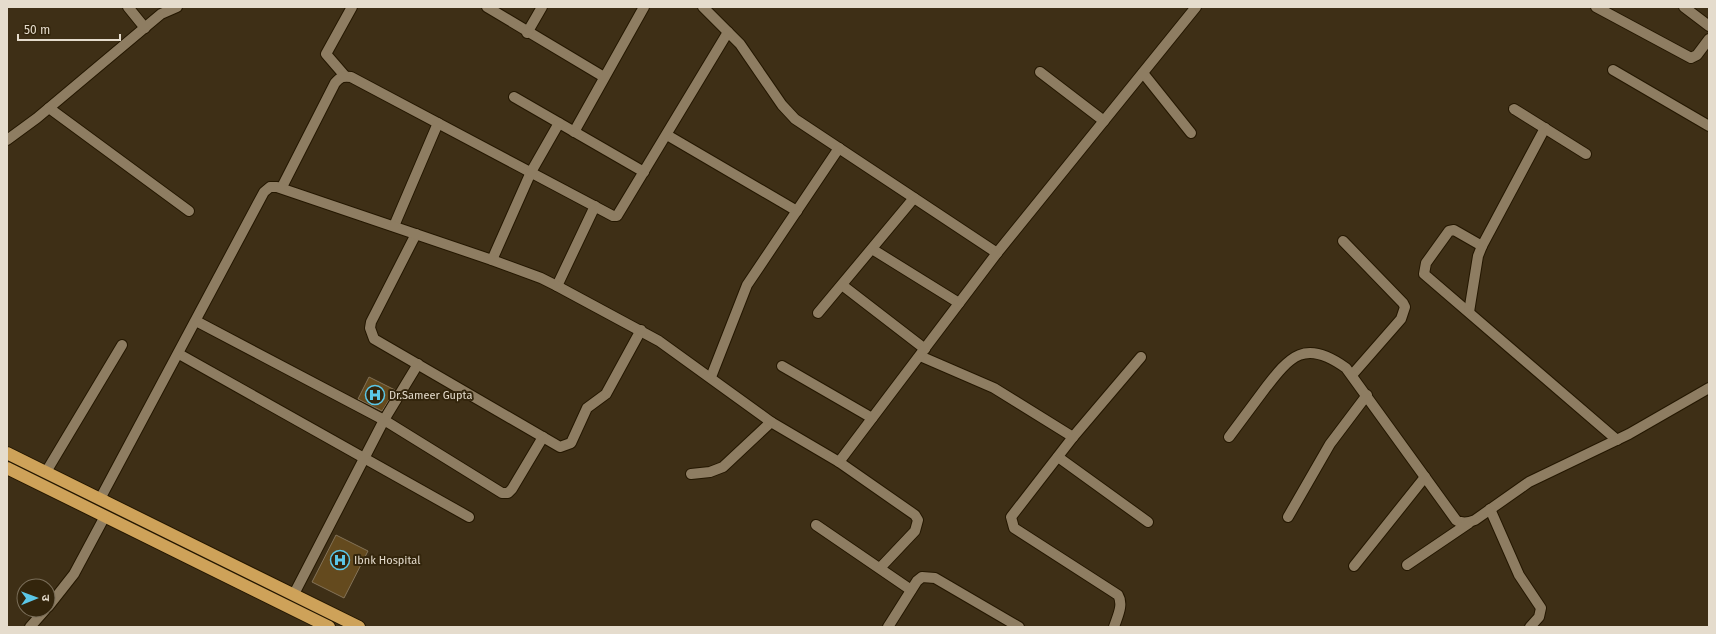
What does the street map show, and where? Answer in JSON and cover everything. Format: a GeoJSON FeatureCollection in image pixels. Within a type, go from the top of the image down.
{"type":"FeatureCollection","features":[{"type":"Feature","properties":{"kind":"highway"},"geometry":{"type":"LineString","coordinates":[[7,453],[359,627]]}},
{"type":"Feature","properties":{"kind":"highway"},"geometry":{"type":"LineString","coordinates":[[7,468],[104,518],[327,626]]}},
{"type":"Feature","properties":{"kind":"street"},"geometry":{"type":"LineString","coordinates":[[128,7],[145,28]]}},
{"type":"Feature","properties":{"kind":"street"},"geometry":{"type":"LineString","coordinates":[[7,140],[49,108],[161,14],[177,7]]}},
{"type":"Feature","properties":{"kind":"street"},"geometry":{"type":"LineString","coordinates":[[345,76],[326,54],[352,7]]}},
{"type":"Feature","properties":{"kind":"street"},"geometry":{"type":"LineString","coordinates":[[487,7],[527,33],[604,78]]}},
{"type":"Feature","properties":{"kind":"street"},"geometry":{"type":"LineString","coordinates":[[527,33],[542,7]]}},
{"type":"Feature","properties":{"kind":"street"},"geometry":{"type":"LineString","coordinates":[[574,132],[644,7]]}},
{"type":"Feature","properties":{"kind":"street"},"geometry":{"type":"LineString","coordinates":[[703,7],[740,44],[782,105],[795,118],[997,254]]}},
{"type":"Feature","properties":{"kind":"street"},"geometry":{"type":"LineString","coordinates":[[839,462],[997,254],[1196,7]]}},
{"type":"Feature","properties":{"kind":"street"},"geometry":{"type":"LineString","coordinates":[[1596,7],[1691,58],[1697,55],[1709,39]]}},
{"type":"Feature","properties":{"kind":"street"},"geometry":{"type":"LineString","coordinates":[[1684,7],[1709,26]]}},
{"type":"Feature","properties":{"kind":"street"},"geometry":{"type":"LineString","coordinates":[[282,187],[335,83],[339,78],[345,76],[351,77],[614,216],[617,216],[728,32]]}},
{"type":"Feature","properties":{"kind":"street"},"geometry":{"type":"LineString","coordinates":[[1613,70],[1709,126]]}},
{"type":"Feature","properties":{"kind":"street"},"geometry":{"type":"LineString","coordinates":[[1040,72],[1104,121]]}},
{"type":"Feature","properties":{"kind":"street"},"geometry":{"type":"LineString","coordinates":[[1143,73],[1191,132]]}},
{"type":"Feature","properties":{"kind":"street"},"geometry":{"type":"LineString","coordinates":[[514,97],[644,172]]}},
{"type":"Feature","properties":{"kind":"street"},"geometry":{"type":"LineString","coordinates":[[49,108],[189,211]]}},
{"type":"Feature","properties":{"kind":"street"},"geometry":{"type":"LineString","coordinates":[[1514,109],[1586,154]]}},
{"type":"Feature","properties":{"kind":"street"},"geometry":{"type":"LineString","coordinates":[[394,226],[438,123]]}},
{"type":"Feature","properties":{"kind":"street"},"geometry":{"type":"LineString","coordinates":[[492,260],[531,172],[559,123]]}},
{"type":"Feature","properties":{"kind":"street"},"geometry":{"type":"LineString","coordinates":[[1469,312],[1478,256],[1482,246],[1545,128]]}},
{"type":"Feature","properties":{"kind":"street"},"geometry":{"type":"LineString","coordinates":[[667,135],[797,211]]}},
{"type":"Feature","properties":{"kind":"street"},"geometry":{"type":"LineString","coordinates":[[711,377],[748,285],[839,148]]}},
{"type":"Feature","properties":{"kind":"street"},"geometry":{"type":"LineString","coordinates":[[100,499],[179,354],[264,192],[270,187],[282,187],[541,278],[641,330],[711,377],[771,422],[839,462],[915,515],[918,520],[915,531],[880,568]]}},
{"type":"Feature","properties":{"kind":"street"},"geometry":{"type":"LineString","coordinates":[[818,313],[914,198]]}},
{"type":"Feature","properties":{"kind":"street"},"geometry":{"type":"LineString","coordinates":[[557,286],[595,206]]}},
{"type":"Feature","properties":{"kind":"street"},"geometry":{"type":"LineString","coordinates":[[1482,246],[1454,230],[1449,231],[1426,263],[1424,271],[1425,277],[1469,312],[1617,440]]}},
{"type":"Feature","properties":{"kind":"street"},"geometry":{"type":"LineString","coordinates":[[416,234],[371,322],[370,328],[374,339],[560,447],[571,443],[587,408],[606,394],[641,330]]}},
{"type":"Feature","properties":{"kind":"street"},"geometry":{"type":"LineString","coordinates":[[1343,241],[1403,303],[1405,307],[1400,319],[1352,375]]}},
{"type":"Feature","properties":{"kind":"street"},"geometry":{"type":"LineString","coordinates":[[872,249],[960,303]]}},
{"type":"Feature","properties":{"kind":"street"},"geometry":{"type":"LineString","coordinates":[[842,285],[922,352],[994,388],[1073,438]]}},
{"type":"Feature","properties":{"kind":"street"},"geometry":{"type":"LineString","coordinates":[[196,321],[384,420],[502,493],[508,493],[512,489],[543,437]]}},
{"type":"Feature","properties":{"kind":"street"},"geometry":{"type":"LineString","coordinates":[[46,472],[122,345]]}},
{"type":"Feature","properties":{"kind":"street"},"geometry":{"type":"LineString","coordinates":[[1229,437],[1284,364],[1292,358],[1311,352],[1323,354],[1334,359],[1352,375],[1456,520],[1469,523]]}},
{"type":"Feature","properties":{"kind":"street"},"geometry":{"type":"LineString","coordinates":[[179,354],[469,517]]}},
{"type":"Feature","properties":{"kind":"street"},"geometry":{"type":"LineString","coordinates":[[1114,627],[1121,600],[1118,595],[1014,528],[1011,523],[1011,517],[1073,438],[1141,357]]}},
{"type":"Feature","properties":{"kind":"street"},"geometry":{"type":"LineString","coordinates":[[294,594],[384,420],[418,364]]}},
{"type":"Feature","properties":{"kind":"street"},"geometry":{"type":"LineString","coordinates":[[782,366],[872,418]]}},
{"type":"Feature","properties":{"kind":"street"},"geometry":{"type":"LineString","coordinates":[[1407,565],[1490,510],[1529,482],[1617,440],[1673,411],[1709,388]]}},
{"type":"Feature","properties":{"kind":"street"},"geometry":{"type":"LineString","coordinates":[[1288,517],[1330,444],[1367,395]]}},
{"type":"Feature","properties":{"kind":"street"},"geometry":{"type":"LineString","coordinates":[[690,474],[710,472],[724,467],[771,422]]}},
{"type":"Feature","properties":{"kind":"street"},"geometry":{"type":"LineString","coordinates":[[1058,457],[1148,522]]}},
{"type":"Feature","properties":{"kind":"street"},"geometry":{"type":"LineString","coordinates":[[1354,566],[1425,477]]}},
{"type":"Feature","properties":{"kind":"street"},"geometry":{"type":"LineString","coordinates":[[1490,510],[1519,575],[1541,608],[1539,617],[1530,627]]}},
{"type":"Feature","properties":{"kind":"street"},"geometry":{"type":"LineString","coordinates":[[56,597],[74,574],[104,518]]}},
{"type":"Feature","properties":{"kind":"street"},"geometry":{"type":"LineString","coordinates":[[816,525],[911,590]]}},
{"type":"Feature","properties":{"kind":"street"},"geometry":{"type":"LineString","coordinates":[[888,627],[916,581],[922,577],[935,578],[1003,623],[1019,627]]}},
{"type":"Feature","properties":{"kind":"street"},"geometry":{"type":"LineString","coordinates":[[30,627],[38,618]]}},
{"type":"Feature","properties":{"kind":"building"},"geometry":{"type":"Polygon","coordinates":[[[369,377],[395,390],[382,411],[358,399],[369,377]]]}},
{"type":"Feature","properties":{"kind":"building"},"geometry":{"type":"Polygon","coordinates":[[[336,535],[368,551],[344,598],[312,582],[336,535]]]}},
{"type":"Feature","properties":{"kind":"place","name":"Dr.Sameer Gupta"},"geometry":{"type":"Point","coordinates":[375,395]}},
{"type":"Feature","properties":{"kind":"place","name":"Ibnk Hospital"},"geometry":{"type":"Point","coordinates":[340,560]}}]}
